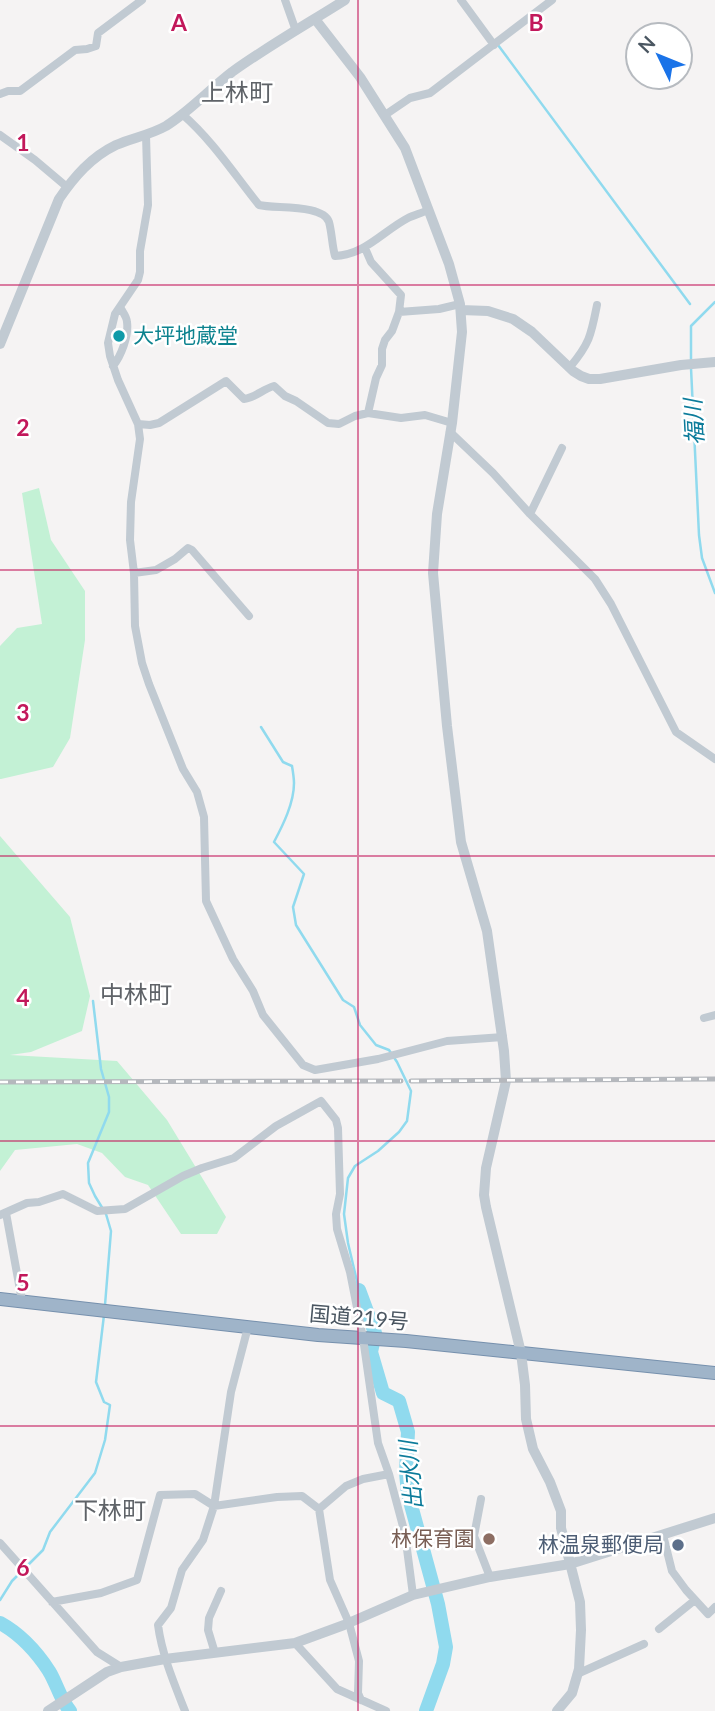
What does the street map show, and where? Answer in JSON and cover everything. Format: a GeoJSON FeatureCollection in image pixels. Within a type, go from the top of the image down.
{"type":"FeatureCollection","features":[{"type":"Feature","properties":{"kind":"highway","name":"国道219号"},"geometry":{"type":"LineString","coordinates":[[0,1299],[248,1327],[715,1373]]}},
{"type":"Feature","properties":{"kind":"street"},"geometry":{"type":"LineString","coordinates":[[0,94],[20,91],[75,50],[96,46],[98,33],[142,0]]}},
{"type":"Feature","properties":{"kind":"street"},"geometry":{"type":"LineString","coordinates":[[285,0],[296,31]]}},
{"type":"Feature","properties":{"kind":"street"},"geometry":{"type":"LineString","coordinates":[[0,344],[59,199],[81,170],[97,156],[117,145],[166,126],[234,71],[345,0]]}},
{"type":"Feature","properties":{"kind":"street"},"geometry":{"type":"LineString","coordinates":[[461,0],[494,45]]}},
{"type":"Feature","properties":{"kind":"street"},"geometry":{"type":"LineString","coordinates":[[385,115],[410,98],[430,93],[552,0]]}},
{"type":"Feature","properties":{"kind":"street"},"geometry":{"type":"LineString","coordinates":[[315,19],[360,77],[405,148],[449,264],[461,307],[462,332],[437,514],[433,573],[461,842],[487,930],[503,1037],[506,1081],[486,1168],[488,1218],[521,1353],[526,1419],[533,1449],[561,1511],[561,1528],[580,1602],[581,1630],[577,1674],[572,1693],[557,1711]]}},
{"type":"Feature","properties":{"kind":"street"},"geometry":{"type":"LineString","coordinates":[[182,114],[224,158],[259,205],[315,211],[325,216],[335,256],[365,248],[406,219],[428,210]]}},
{"type":"Feature","properties":{"kind":"street"},"geometry":{"type":"LineString","coordinates":[[0,135],[67,187]]}},
{"type":"Feature","properties":{"kind":"street"},"geometry":{"type":"LineString","coordinates":[[146,135],[148,205],[140,251],[140,272],[138,280],[115,314],[108,343],[113,366],[138,424],[140,439],[131,502],[130,540],[135,626],[142,663],[183,769],[197,792],[204,817],[206,901],[263,1015],[303,1065],[315,1070],[378,1059],[447,1041],[503,1037]]}},
{"type":"Feature","properties":{"kind":"street"},"geometry":{"type":"LineString","coordinates":[[365,248],[372,262],[401,295],[399,312],[392,331],[384,340],[382,365],[376,378],[368,413]]}},
{"type":"Feature","properties":{"kind":"street"},"geometry":{"type":"LineString","coordinates":[[570,367],[590,337],[597,305]]}},
{"type":"Feature","properties":{"kind":"street"},"geometry":{"type":"LineString","coordinates":[[113,366],[127,333],[128,321],[120,307]]}},
{"type":"Feature","properties":{"kind":"street"},"geometry":{"type":"LineString","coordinates":[[399,312],[461,307],[488,311],[513,319],[532,332],[581,376],[589,379],[715,362]]}},
{"type":"Feature","properties":{"kind":"street"},"geometry":{"type":"LineString","coordinates":[[138,424],[150,425],[168,419],[226,381],[244,399],[274,386],[328,423],[340,424],[368,413],[401,418],[425,415],[451,427],[530,514],[595,579],[611,604],[676,732],[715,759]]}},
{"type":"Feature","properties":{"kind":"street"},"geometry":{"type":"LineString","coordinates":[[530,514],[562,448]]}},
{"type":"Feature","properties":{"kind":"street"},"geometry":{"type":"LineString","coordinates":[[134,573],[156,570],[176,559],[188,548],[249,616]]}},
{"type":"Feature","properties":{"kind":"street"},"geometry":{"type":"LineString","coordinates":[[704,1018],[715,1015]]}},
{"type":"Feature","properties":{"kind":"street"},"geometry":{"type":"LineString","coordinates":[[22,1301],[3,1214],[27,1203],[63,1194],[97,1211],[125,1209],[183,1176],[234,1158],[276,1126],[321,1101],[336,1120],[338,1128],[340,1194],[335,1214],[337,1230],[350,1272],[379,1443],[405,1534],[413,1595]]}},
{"type":"Feature","properties":{"kind":"street"},"geometry":{"type":"LineString","coordinates":[[185,1711],[161,1646],[159,1625],[172,1608],[182,1570],[203,1540],[214,1506],[231,1392],[248,1327]]}},
{"type":"Feature","properties":{"kind":"street"},"geometry":{"type":"LineString","coordinates":[[319,1509],[346,1486],[363,1479],[389,1474]]}},
{"type":"Feature","properties":{"kind":"street"},"geometry":{"type":"LineString","coordinates":[[52,1602],[101,1593],[137,1580],[160,1495],[195,1494],[214,1506],[302,1496],[319,1509],[330,1580],[349,1623],[359,1661],[358,1693],[361,1700]]}},
{"type":"Feature","properties":{"kind":"street"},"geometry":{"type":"LineString","coordinates":[[481,1499],[474,1536],[490,1577]]}},
{"type":"Feature","properties":{"kind":"street"},"geometry":{"type":"LineString","coordinates":[[48,1711],[107,1672],[121,1667],[295,1643],[413,1595],[490,1577],[570,1564],[715,1518]]}},
{"type":"Feature","properties":{"kind":"street"},"geometry":{"type":"LineString","coordinates":[[663,1535],[673,1571],[708,1614],[715,1607]]}},
{"type":"Feature","properties":{"kind":"street"},"geometry":{"type":"LineString","coordinates":[[0,1543],[97,1652],[121,1667]]}},
{"type":"Feature","properties":{"kind":"street"},"geometry":{"type":"LineString","coordinates":[[215,1653],[208,1630],[209,1618],[221,1591]]}},
{"type":"Feature","properties":{"kind":"street"},"geometry":{"type":"LineString","coordinates":[[659,1629],[695,1600]]}},
{"type":"Feature","properties":{"kind":"street"},"geometry":{"type":"LineString","coordinates":[[295,1643],[337,1689],[386,1711]]}},
{"type":"Feature","properties":{"kind":"street"},"geometry":{"type":"LineString","coordinates":[[577,1674],[644,1644]]}},
{"type":"Feature","properties":{"kind":"green space"},"geometry":{"type":"Polygon","coordinates":[[[39,488],[51,540],[85,591],[85,640],[70,738],[53,767],[0,779],[0,646],[17,628],[42,624],[22,493],[39,488]]]}},
{"type":"Feature","properties":{"kind":"green space"},"geometry":{"type":"Polygon","coordinates":[[[0,836],[70,917],[90,996],[82,1031],[31,1052],[10,1055],[117,1061],[167,1120],[226,1217],[217,1234],[181,1234],[148,1185],[125,1177],[102,1153],[77,1144],[15,1150],[0,1171],[0,836]]]}},
{"type":"Feature","properties":{"kind":"waterway"},"geometry":{"type":"LineString","coordinates":[[498,45],[690,304]]}},
{"type":"Feature","properties":{"kind":"waterway","name":"福川"},"geometry":{"type":"LineString","coordinates":[[691,362],[691,326],[715,302]]}},
{"type":"Feature","properties":{"kind":"waterway","name":"福川"},"geometry":{"type":"LineString","coordinates":[[691,368],[699,535],[702,558],[715,593]]}},
{"type":"Feature","properties":{"kind":"waterway"},"geometry":{"type":"LineString","coordinates":[[261,727],[283,762],[292,766],[292,798],[274,842],[304,874],[293,907],[296,925],[343,1000],[354,1007],[360,1025],[376,1045],[389,1050],[411,1091],[407,1121],[378,1151],[355,1166],[348,1178],[344,1214],[359,1290]]}},
{"type":"Feature","properties":{"kind":"waterway"},"geometry":{"type":"LineString","coordinates":[[93,1001],[101,1069],[109,1097],[109,1112],[88,1163],[89,1183],[106,1214],[111,1231],[105,1305]]}},
{"type":"Feature","properties":{"kind":"waterway","name":"出水川"},"geometry":{"type":"LineString","coordinates":[[359,1290],[375,1333],[371,1352],[383,1393],[399,1401],[408,1432],[408,1494],[438,1604],[446,1647],[443,1664],[426,1711]]}},
{"type":"Feature","properties":{"kind":"waterway"},"geometry":{"type":"LineString","coordinates":[[0,1600],[12,1581],[43,1550],[50,1532],[95,1473],[105,1440],[110,1405],[104,1402],[96,1382],[104,1315]]}},
{"type":"Feature","properties":{"kind":"waterway"},"geometry":{"type":"LineString","coordinates":[[0,1623],[21,1638],[39,1657],[70,1711]]}},
{"type":"Feature","properties":{"kind":"railway"},"geometry":{"type":"LineString","coordinates":[[411,1081],[715,1079]]}},
{"type":"Feature","properties":{"kind":"railway"},"geometry":{"type":"LineString","coordinates":[[0,1082],[401,1081]]}},
{"type":"Feature","properties":{"kind":"place","name":"大坪地蔵堂"},"geometry":{"type":"Point","coordinates":[119,336]}},
{"type":"Feature","properties":{"kind":"place","name":"林保育園"},"geometry":{"type":"Point","coordinates":[489,1539]}},
{"type":"Feature","properties":{"kind":"place","name":"林温泉郵便局"},"geometry":{"type":"Point","coordinates":[678,1545]}},
{"type":"Feature","properties":{"kind":"district","name":"上林町"},"geometry":{"type":"Point","coordinates":[237,93]}},
{"type":"Feature","properties":{"kind":"district","name":"中林町"},"geometry":{"type":"Point","coordinates":[136,995]}},
{"type":"Feature","properties":{"kind":"district","name":"下林町"},"geometry":{"type":"Point","coordinates":[110,1511]}}]}
